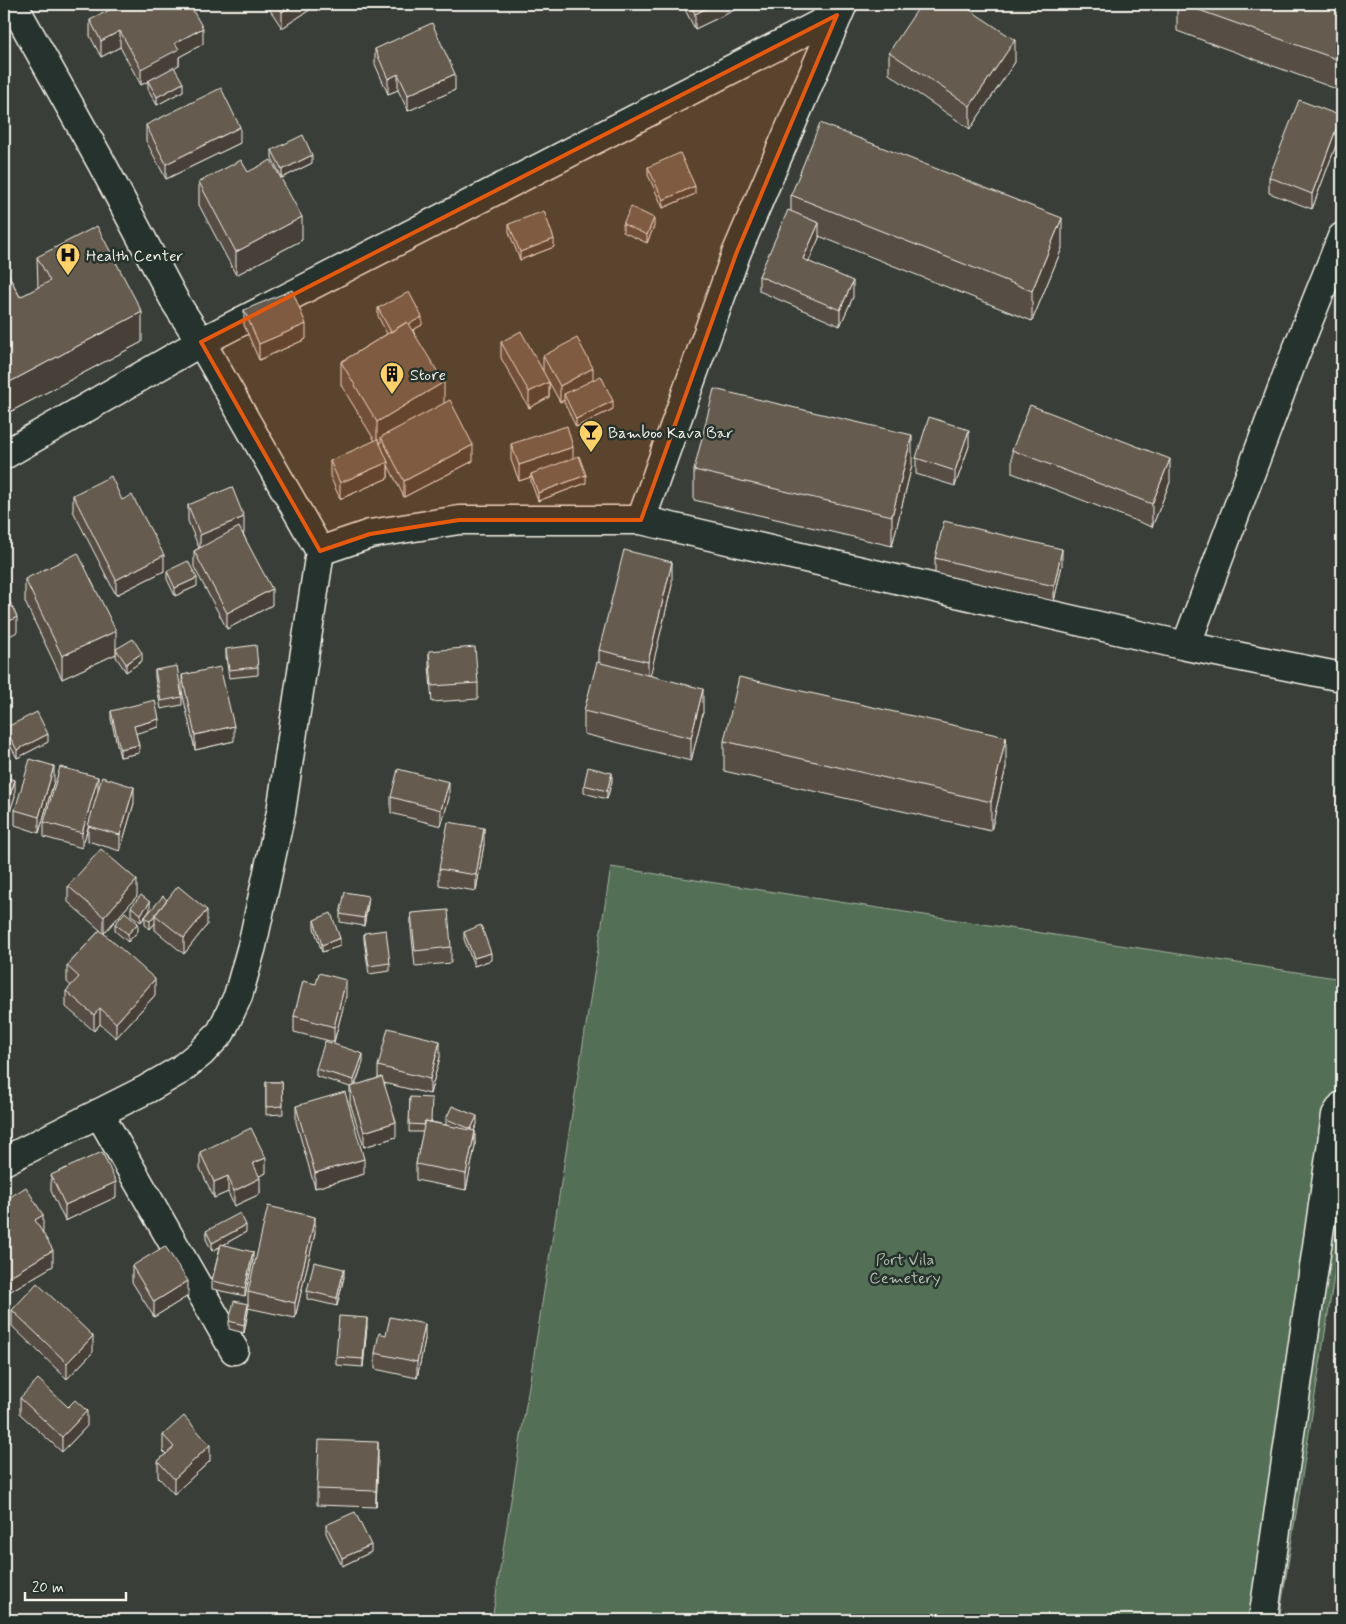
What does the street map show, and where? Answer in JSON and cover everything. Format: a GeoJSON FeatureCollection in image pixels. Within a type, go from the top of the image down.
{"type":"FeatureCollection","features":[{"type":"Feature","properties":{"kind":"street"},"geometry":{"type":"LineString","coordinates":[[4,1161],[180,1070],[201,1054],[221,1032],[238,996],[252,946],[281,812],[320,551],[201,342],[176,302],[13,4]]}},
{"type":"Feature","properties":{"kind":"street"},"geometry":{"type":"LineString","coordinates":[[4,454],[201,342],[840,9]]}},
{"type":"Feature","properties":{"kind":"street"},"geometry":{"type":"LineString","coordinates":[[642,520],[736,254],[840,9]]}},
{"type":"Feature","properties":{"kind":"street"},"geometry":{"type":"LineString","coordinates":[[1186,646],[1292,362],[1342,237]]}},
{"type":"Feature","properties":{"kind":"street"},"geometry":{"type":"LineString","coordinates":[[320,551],[370,534],[459,520],[642,520],[1186,646],[1342,677]]}},
{"type":"Feature","properties":{"kind":"street"},"geometry":{"type":"LineString","coordinates":[[1264,1620],[1336,1115],[1342,1106]]}},
{"type":"Feature","properties":{"kind":"street"},"geometry":{"type":"LineString","coordinates":[[99,1113],[234,1350]]}},
{"type":"Feature","properties":{"kind":"highlighted area"},"geometry":{"type":"Polygon","coordinates":[[[837,15],[736,254],[641,520],[459,520],[370,534],[320,551],[201,342],[837,15]]]}},
{"type":"Feature","properties":{"kind":"green space","name":"Port Vila Cemetery"},"geometry":{"type":"Polygon","coordinates":[[[611,867],[1342,979],[1342,1227],[1279,1620],[492,1620],[611,867]]]}},
{"type":"Feature","properties":{"kind":"building"},"geometry":{"type":"Polygon","coordinates":[[[121,4],[137,4],[140,9],[150,4],[189,4],[203,28],[175,43],[179,49],[141,69],[120,31],[101,41],[90,20],[121,4]]]}},
{"type":"Feature","properties":{"kind":"building"},"geometry":{"type":"Polygon","coordinates":[[[276,4],[295,4],[282,12],[276,4]]]}},
{"type":"Feature","properties":{"kind":"building"},"geometry":{"type":"Polygon","coordinates":[[[690,4],[715,4],[695,14],[690,4]]]}},
{"type":"Feature","properties":{"kind":"building"},"geometry":{"type":"Polygon","coordinates":[[[921,4],[961,4],[1015,40],[970,106],[889,52],[921,4]]]}},
{"type":"Feature","properties":{"kind":"building"},"geometry":{"type":"Polygon","coordinates":[[[1182,4],[1342,4],[1342,61],[1182,4]]]}},
{"type":"Feature","properties":{"kind":"building"},"geometry":{"type":"Polygon","coordinates":[[[432,23],[455,74],[408,95],[398,74],[388,79],[375,49],[432,23]]]}},
{"type":"Feature","properties":{"kind":"building"},"geometry":{"type":"Polygon","coordinates":[[[174,67],[183,83],[157,97],[148,81],[174,67]]]}},
{"type":"Feature","properties":{"kind":"building"},"geometry":{"type":"Polygon","coordinates":[[[221,88],[240,127],[166,164],[146,125],[221,88]]]}},
{"type":"Feature","properties":{"kind":"building"},"geometry":{"type":"Polygon","coordinates":[[[1299,100],[1341,116],[1312,194],[1269,177],[1299,100]]]}},
{"type":"Feature","properties":{"kind":"building"},"geometry":{"type":"Polygon","coordinates":[[[820,123],[1062,218],[1032,291],[791,195],[820,123]]]}},
{"type":"Feature","properties":{"kind":"building"},"geometry":{"type":"Polygon","coordinates":[[[303,135],[312,155],[282,170],[272,150],[303,135]]]}},
{"type":"Feature","properties":{"kind":"building"},"geometry":{"type":"Polygon","coordinates":[[[680,153],[695,186],[663,200],[648,167],[680,153]]]}},
{"type":"Feature","properties":{"kind":"building"},"geometry":{"type":"Polygon","coordinates":[[[241,160],[248,172],[271,160],[302,217],[236,252],[199,182],[241,160]]]}},
{"type":"Feature","properties":{"kind":"building"},"geometry":{"type":"Polygon","coordinates":[[[631,207],[654,218],[647,235],[623,224],[631,207]]]}},
{"type":"Feature","properties":{"kind":"building"},"geometry":{"type":"Polygon","coordinates":[[[788,210],[819,223],[803,259],[853,281],[840,310],[759,276],[788,210]]]}},
{"type":"Feature","properties":{"kind":"building"},"geometry":{"type":"Polygon","coordinates":[[[544,211],[554,239],[520,252],[509,224],[544,211]]]}},
{"type":"Feature","properties":{"kind":"building"},"geometry":{"type":"Polygon","coordinates":[[[97,226],[142,312],[4,385],[4,266],[20,297],[50,281],[37,257],[97,226]]]}},
{"type":"Feature","properties":{"kind":"building"},"geometry":{"type":"Polygon","coordinates":[[[292,290],[306,324],[259,344],[244,310],[292,290]]]}},
{"type":"Feature","properties":{"kind":"building"},"geometry":{"type":"Polygon","coordinates":[[[409,292],[422,317],[409,324],[407,322],[391,332],[378,308],[409,292]]]}},
{"type":"Feature","properties":{"kind":"building","name":"Store"},"geometry":{"type":"Polygon","coordinates":[[[407,322],[444,382],[377,422],[341,362],[407,322]]]}},
{"type":"Feature","properties":{"kind":"building"},"geometry":{"type":"Polygon","coordinates":[[[521,331],[549,382],[529,392],[501,342],[521,331]]]}},
{"type":"Feature","properties":{"kind":"building"},"geometry":{"type":"Polygon","coordinates":[[[577,338],[593,368],[560,386],[543,356],[577,338]]]}},
{"type":"Feature","properties":{"kind":"building"},"geometry":{"type":"Polygon","coordinates":[[[601,376],[613,401],[576,419],[564,394],[601,376]]]}},
{"type":"Feature","properties":{"kind":"building"},"geometry":{"type":"Polygon","coordinates":[[[714,389],[912,435],[892,516],[694,470],[714,389]]]}},
{"type":"Feature","properties":{"kind":"building"},"geometry":{"type":"Polygon","coordinates":[[[450,400],[473,445],[404,481],[381,437],[450,400]]]}},
{"type":"Feature","properties":{"kind":"building"},"geometry":{"type":"Polygon","coordinates":[[[1030,405],[1170,459],[1152,504],[1012,450],[1030,405]]]}},
{"type":"Feature","properties":{"kind":"building"},"geometry":{"type":"Polygon","coordinates":[[[929,417],[969,430],[955,471],[916,458],[929,417]]]}},
{"type":"Feature","properties":{"kind":"building"},"geometry":{"type":"Polygon","coordinates":[[[567,426],[573,447],[519,465],[511,444],[567,426]]]}},
{"type":"Feature","properties":{"kind":"building"},"geometry":{"type":"Polygon","coordinates":[[[378,439],[388,462],[340,483],[330,461],[378,439]]]}},
{"type":"Feature","properties":{"kind":"building"},"geometry":{"type":"Polygon","coordinates":[[[579,456],[586,475],[538,493],[531,474],[579,456]]]}},
{"type":"Feature","properties":{"kind":"building"},"geometry":{"type":"Polygon","coordinates":[[[111,476],[122,500],[132,495],[164,555],[116,580],[73,495],[111,476]]]}},
{"type":"Feature","properties":{"kind":"building"},"geometry":{"type":"Polygon","coordinates":[[[232,487],[244,517],[200,535],[188,505],[232,487]]]}},
{"type":"Feature","properties":{"kind":"building"},"geometry":{"type":"Polygon","coordinates":[[[944,521],[1062,549],[1054,586],[935,558],[944,521]]]}},
{"type":"Feature","properties":{"kind":"building"},"geometry":{"type":"Polygon","coordinates":[[[239,527],[272,589],[227,613],[194,551],[239,527]]]}},
{"type":"Feature","properties":{"kind":"building"},"geometry":{"type":"Polygon","coordinates":[[[624,550],[672,562],[648,662],[599,650],[624,550]]]}},
{"type":"Feature","properties":{"kind":"building"},"geometry":{"type":"Polygon","coordinates":[[[78,553],[116,631],[62,656],[25,579],[78,553]]]}},
{"type":"Feature","properties":{"kind":"building"},"geometry":{"type":"Polygon","coordinates":[[[188,561],[197,578],[175,588],[167,571],[188,561]]]}},
{"type":"Feature","properties":{"kind":"building"},"geometry":{"type":"Polygon","coordinates":[[[4,589],[17,617],[4,624],[4,589]]]}},
{"type":"Feature","properties":{"kind":"building"},"geometry":{"type":"Polygon","coordinates":[[[133,639],[142,653],[126,664],[116,649],[133,639]]]}},
{"type":"Feature","properties":{"kind":"building"},"geometry":{"type":"Polygon","coordinates":[[[256,645],[258,667],[229,670],[226,649],[256,645]]]}},
{"type":"Feature","properties":{"kind":"building"},"geometry":{"type":"Polygon","coordinates":[[[475,647],[478,683],[432,686],[429,651],[475,647]]]}},
{"type":"Feature","properties":{"kind":"building"},"geometry":{"type":"Polygon","coordinates":[[[597,662],[703,689],[691,738],[584,711],[597,662]]]}},
{"type":"Feature","properties":{"kind":"building"},"geometry":{"type":"Polygon","coordinates":[[[177,666],[182,697],[161,701],[155,670],[177,666]]]}},
{"type":"Feature","properties":{"kind":"building"},"geometry":{"type":"Polygon","coordinates":[[[220,667],[234,726],[195,735],[182,675],[220,667]]]}},
{"type":"Feature","properties":{"kind":"building"},"geometry":{"type":"Polygon","coordinates":[[[739,677],[1006,737],[991,802],[724,741],[739,677]]]}},
{"type":"Feature","properties":{"kind":"building"},"geometry":{"type":"Polygon","coordinates":[[[155,700],[159,719],[134,726],[139,745],[120,749],[111,711],[155,700]]]}},
{"type":"Feature","properties":{"kind":"building"},"geometry":{"type":"Polygon","coordinates":[[[37,712],[48,734],[17,750],[5,728],[37,712]]]}},
{"type":"Feature","properties":{"kind":"building"},"geometry":{"type":"Polygon","coordinates":[[[30,759],[54,766],[39,817],[15,810],[30,759]]]}},
{"type":"Feature","properties":{"kind":"building"},"geometry":{"type":"Polygon","coordinates":[[[60,767],[98,777],[82,833],[44,822],[60,767]]]}},
{"type":"Feature","properties":{"kind":"building"},"geometry":{"type":"Polygon","coordinates":[[[588,767],[612,773],[607,791],[584,785],[588,767]]]}},
{"type":"Feature","properties":{"kind":"building"},"geometry":{"type":"Polygon","coordinates":[[[398,769],[449,782],[441,810],[391,797],[398,769]]]}},
{"type":"Feature","properties":{"kind":"building"},"geometry":{"type":"Polygon","coordinates":[[[4,777],[15,780],[5,811],[4,811],[4,777]]]}},
{"type":"Feature","properties":{"kind":"building"},"geometry":{"type":"Polygon","coordinates":[[[102,777],[134,787],[120,835],[88,826],[102,777]]]}},
{"type":"Feature","properties":{"kind":"building"},"geometry":{"type":"Polygon","coordinates":[[[448,822],[484,828],[476,875],[439,869],[448,822]]]}},
{"type":"Feature","properties":{"kind":"building"},"geometry":{"type":"Polygon","coordinates":[[[101,849],[137,880],[104,917],[68,886],[101,849]]]}},
{"type":"Feature","properties":{"kind":"building"},"geometry":{"type":"Polygon","coordinates":[[[178,886],[207,910],[184,938],[155,915],[178,886]]]}},
{"type":"Feature","properties":{"kind":"building"},"geometry":{"type":"Polygon","coordinates":[[[345,892],[368,896],[364,918],[340,914],[345,892]]]}},
{"type":"Feature","properties":{"kind":"building"},"geometry":{"type":"Polygon","coordinates":[[[141,895],[150,902],[141,914],[131,907],[141,895]]]}},
{"type":"Feature","properties":{"kind":"building"},"geometry":{"type":"Polygon","coordinates":[[[163,896],[167,900],[150,921],[145,917],[163,896]]]}},
{"type":"Feature","properties":{"kind":"building"},"geometry":{"type":"Polygon","coordinates":[[[448,910],[451,947],[415,951],[411,913],[448,910]]]}},
{"type":"Feature","properties":{"kind":"building"},"geometry":{"type":"Polygon","coordinates":[[[125,912],[138,923],[128,934],[115,924],[125,912]]]}},
{"type":"Feature","properties":{"kind":"building"},"geometry":{"type":"Polygon","coordinates":[[[331,913],[340,938],[322,945],[314,920],[331,913]]]}},
{"type":"Feature","properties":{"kind":"building"},"geometry":{"type":"Polygon","coordinates":[[[481,925],[491,953],[474,958],[464,932],[481,925]]]}},
{"type":"Feature","properties":{"kind":"building"},"geometry":{"type":"Polygon","coordinates":[[[100,930],[155,979],[116,1023],[100,1008],[94,1015],[66,991],[79,977],[67,966],[100,930]]]}},
{"type":"Feature","properties":{"kind":"building"},"geometry":{"type":"Polygon","coordinates":[[[386,930],[390,963],[369,966],[364,933],[386,930]]]}},
{"type":"Feature","properties":{"kind":"building"},"geometry":{"type":"Polygon","coordinates":[[[319,973],[346,980],[334,1027],[294,1016],[303,981],[316,984],[319,973]]]}},
{"type":"Feature","properties":{"kind":"building"},"geometry":{"type":"Polygon","coordinates":[[[388,1028],[440,1041],[430,1079],[378,1066],[388,1028]]]}},
{"type":"Feature","properties":{"kind":"building"},"geometry":{"type":"Polygon","coordinates":[[[325,1041],[363,1054],[354,1080],[316,1069],[325,1041]]]}},
{"type":"Feature","properties":{"kind":"building"},"geometry":{"type":"Polygon","coordinates":[[[382,1077],[396,1122],[364,1132],[350,1087],[382,1077]]]}},
{"type":"Feature","properties":{"kind":"building"},"geometry":{"type":"Polygon","coordinates":[[[266,1082],[282,1082],[283,1106],[266,1107],[266,1082]]]}},
{"type":"Feature","properties":{"kind":"building"},"geometry":{"type":"Polygon","coordinates":[[[345,1092],[364,1159],[315,1173],[296,1106],[345,1092]]]}},
{"type":"Feature","properties":{"kind":"building"},"geometry":{"type":"Polygon","coordinates":[[[410,1097],[432,1098],[431,1122],[425,1121],[425,1125],[409,1124],[410,1097]]]}},
{"type":"Feature","properties":{"kind":"building"},"geometry":{"type":"Polygon","coordinates":[[[452,1106],[477,1116],[471,1129],[446,1119],[452,1106]]]}},
{"type":"Feature","properties":{"kind":"building"},"geometry":{"type":"Polygon","coordinates":[[[425,1121],[475,1131],[466,1174],[416,1164],[425,1121]]]}},
{"type":"Feature","properties":{"kind":"building"},"geometry":{"type":"Polygon","coordinates":[[[251,1128],[266,1158],[253,1163],[260,1178],[234,1191],[228,1176],[214,1182],[200,1152],[251,1128]]]}},
{"type":"Feature","properties":{"kind":"building"},"geometry":{"type":"Polygon","coordinates":[[[102,1152],[116,1182],[65,1205],[51,1175],[102,1152]]]}},
{"type":"Feature","properties":{"kind":"building"},"geometry":{"type":"Polygon","coordinates":[[[26,1187],[43,1215],[35,1220],[53,1250],[7,1278],[4,1272],[4,1201],[26,1187]]]}},
{"type":"Feature","properties":{"kind":"building"},"geometry":{"type":"Polygon","coordinates":[[[268,1206],[315,1217],[295,1303],[248,1292],[268,1206]]]}},
{"type":"Feature","properties":{"kind":"building"},"geometry":{"type":"Polygon","coordinates":[[[240,1213],[246,1225],[212,1243],[206,1231],[240,1213]]]}},
{"type":"Feature","properties":{"kind":"building"},"geometry":{"type":"Polygon","coordinates":[[[221,1244],[253,1252],[245,1288],[212,1281],[221,1244]]]}},
{"type":"Feature","properties":{"kind":"building"},"geometry":{"type":"Polygon","coordinates":[[[165,1246],[188,1281],[154,1302],[132,1266],[165,1246]]]}},
{"type":"Feature","properties":{"kind":"building"},"geometry":{"type":"Polygon","coordinates":[[[314,1262],[344,1269],[337,1298],[307,1291],[314,1262]]]}},
{"type":"Feature","properties":{"kind":"building"},"geometry":{"type":"Polygon","coordinates":[[[37,1283],[93,1336],[67,1363],[12,1310],[37,1283]]]}},
{"type":"Feature","properties":{"kind":"building"},"geometry":{"type":"Polygon","coordinates":[[[234,1301],[248,1304],[244,1325],[229,1321],[234,1301]]]}},
{"type":"Feature","properties":{"kind":"building"},"geometry":{"type":"Polygon","coordinates":[[[339,1316],[367,1318],[363,1359],[336,1357],[339,1316]]]}},
{"type":"Feature","properties":{"kind":"building"},"geometry":{"type":"Polygon","coordinates":[[[390,1317],[425,1324],[417,1362],[375,1353],[379,1333],[386,1335],[390,1317]]]}},
{"type":"Feature","properties":{"kind":"building"},"geometry":{"type":"Polygon","coordinates":[[[38,1379],[68,1407],[75,1400],[87,1411],[62,1437],[20,1398],[38,1379]]]}},
{"type":"Feature","properties":{"kind":"building"},"geometry":{"type":"Polygon","coordinates":[[[184,1416],[210,1445],[174,1479],[158,1461],[174,1447],[163,1435],[184,1416]]]}},
{"type":"Feature","properties":{"kind":"building"},"geometry":{"type":"Polygon","coordinates":[[[319,1440],[378,1442],[376,1491],[317,1489],[319,1440]]]}},
{"type":"Feature","properties":{"kind":"building"},"geometry":{"type":"Polygon","coordinates":[[[355,1512],[371,1545],[342,1558],[326,1525],[355,1512]]]}},
{"type":"Feature","properties":{"kind":"place","name":"Health Center"},"geometry":{"type":"Point","coordinates":[68,276]}},
{"type":"Feature","properties":{"kind":"place","name":"Store"},"geometry":{"type":"Point","coordinates":[392,395]}},
{"type":"Feature","properties":{"kind":"place","name":"Bamboo Kava Bar"},"geometry":{"type":"Point","coordinates":[591,453]}}]}
